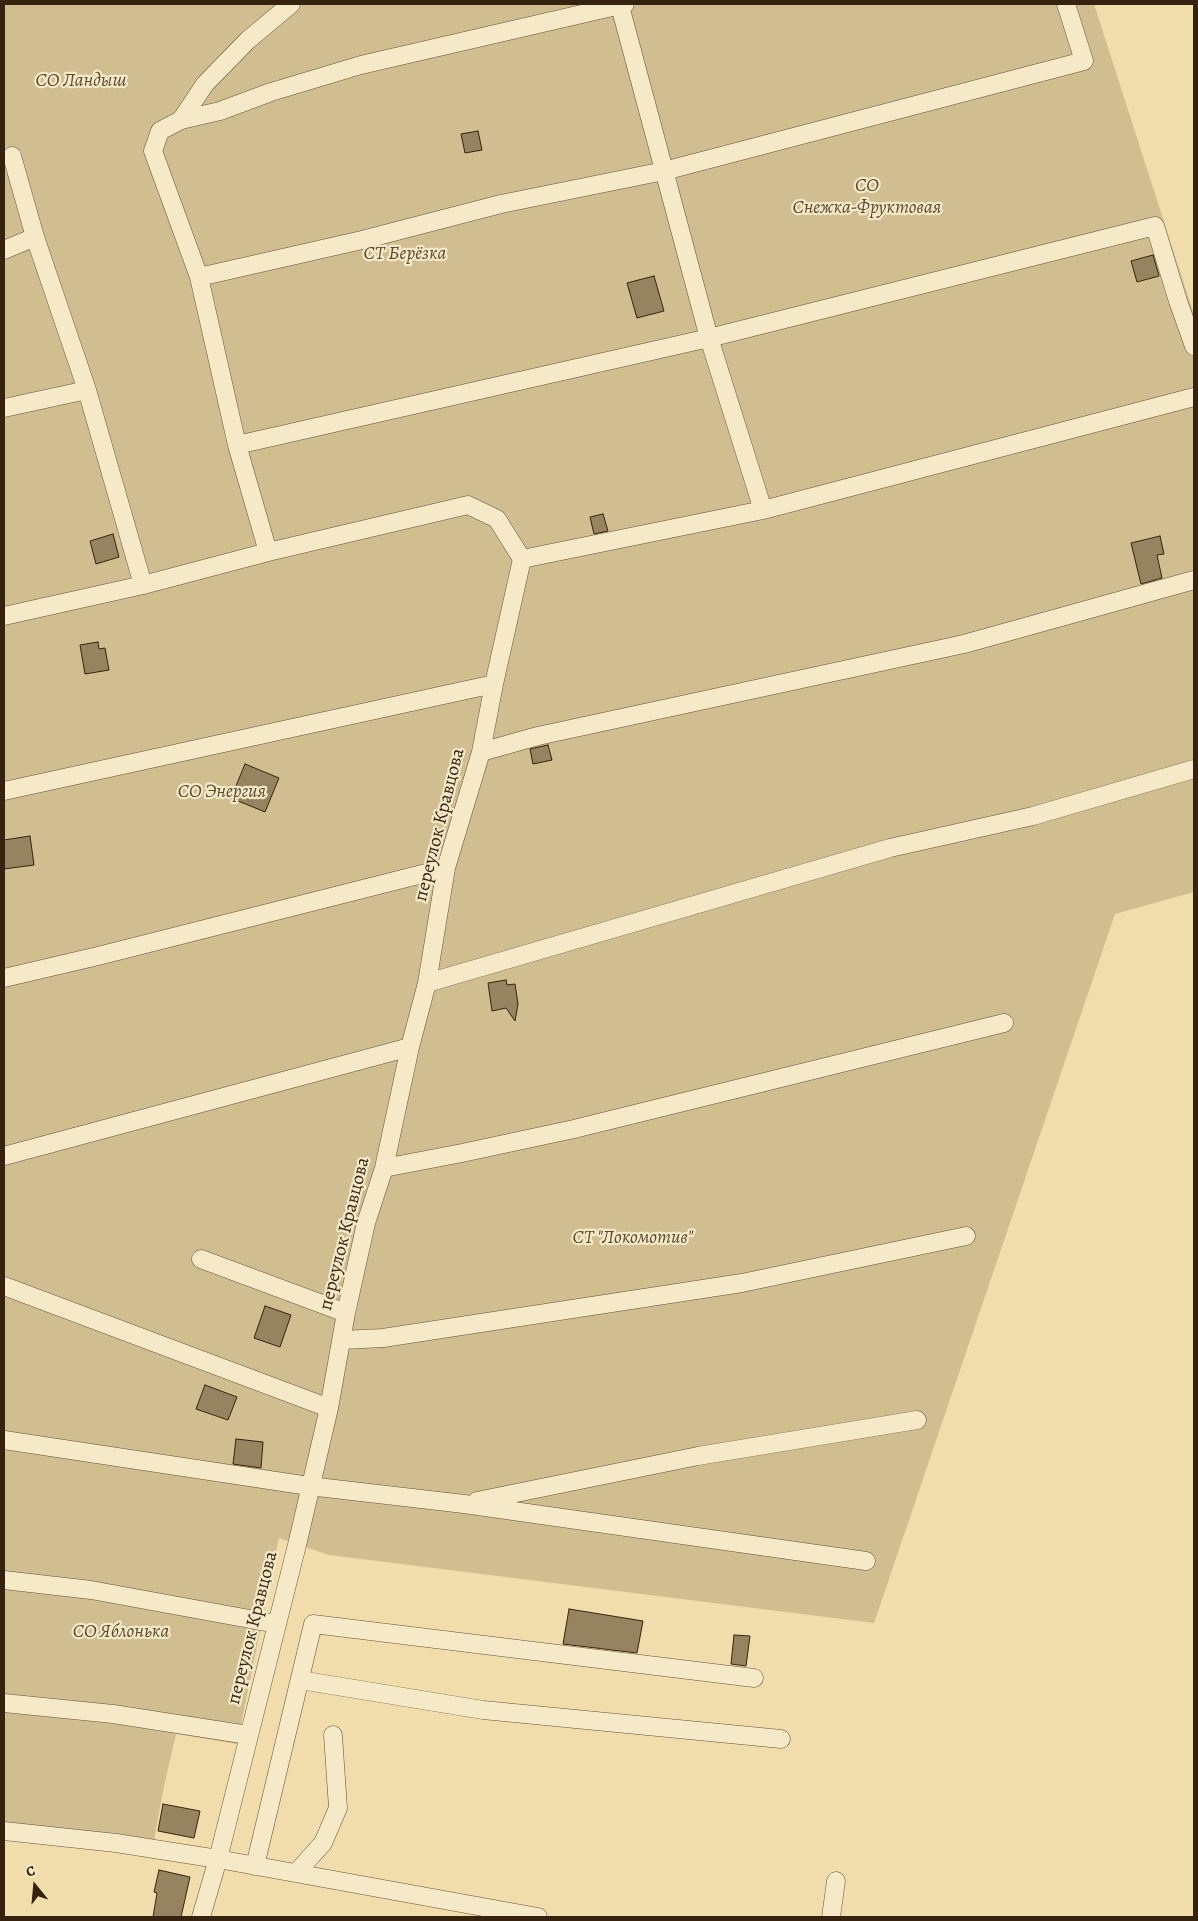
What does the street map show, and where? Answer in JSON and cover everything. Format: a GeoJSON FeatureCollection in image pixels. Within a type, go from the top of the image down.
{"type":"FeatureCollection","features":[{"type":"Feature","properties":{"kind":"street"},"geometry":{"type":"LineString","coordinates":[[181,120],[205,84],[248,40],[291,4]]}},
{"type":"Feature","properties":{"kind":"street"},"geometry":{"type":"LineString","coordinates":[[199,277],[362,240],[501,204],[664,171],[1084,61],[1066,4]]}},
{"type":"Feature","properties":{"kind":"street"},"geometry":{"type":"LineString","coordinates":[[268,552],[238,445],[199,277],[153,151],[160,131],[181,120],[220,111],[271,92],[361,65],[622,5],[709,338],[763,510]]}},
{"type":"Feature","properties":{"kind":"street"},"geometry":{"type":"LineString","coordinates":[[12,156],[35,237],[87,390],[144,585]]}},
{"type":"Feature","properties":{"kind":"street"},"geometry":{"type":"LineString","coordinates":[[238,445],[709,338],[1155,226],[1178,302],[1194,346]]}},
{"type":"Feature","properties":{"kind":"street"},"geometry":{"type":"LineString","coordinates":[[4,250],[35,237]]}},
{"type":"Feature","properties":{"kind":"street"},"geometry":{"type":"LineString","coordinates":[[4,408],[87,390]]}},
{"type":"Feature","properties":{"kind":"street"},"geometry":{"type":"LineString","coordinates":[[4,616],[144,585],[268,552],[468,505],[497,519],[522,559],[763,510],[1194,397]]}},
{"type":"Feature","properties":{"kind":"street","name":"переулок Кравцова"},"geometry":{"type":"LineString","coordinates":[[201,1917],[218,1859],[277,1624],[328,1408],[366,1223],[384,1168],[410,1047],[427,983],[446,868],[481,752],[522,559]]}},
{"type":"Feature","properties":{"kind":"street"},"geometry":{"type":"LineString","coordinates":[[481,752],[538,736],[964,644],[1194,580]]}},
{"type":"Feature","properties":{"kind":"street"},"geometry":{"type":"LineString","coordinates":[[4,791],[494,684]]}},
{"type":"Feature","properties":{"kind":"street"},"geometry":{"type":"LineString","coordinates":[[427,983],[890,848],[1034,816],[1194,769]]}},
{"type":"Feature","properties":{"kind":"street"},"geometry":{"type":"LineString","coordinates":[[4,978],[446,868]]}},
{"type":"Feature","properties":{"kind":"street"},"geometry":{"type":"LineString","coordinates":[[384,1168],[574,1129],[1004,1023]]}},
{"type":"Feature","properties":{"kind":"street"},"geometry":{"type":"LineString","coordinates":[[4,1156],[410,1047]]}},
{"type":"Feature","properties":{"kind":"street"},"geometry":{"type":"LineString","coordinates":[[342,1340],[383,1338],[742,1283],[966,1236]]}},
{"type":"Feature","properties":{"kind":"street"},"geometry":{"type":"LineString","coordinates":[[201,1258],[346,1313]]}},
{"type":"Feature","properties":{"kind":"street"},"geometry":{"type":"LineString","coordinates":[[4,1286],[328,1408]]}},
{"type":"Feature","properties":{"kind":"street"},"geometry":{"type":"LineString","coordinates":[[464,1504],[698,1456],[917,1420]]}},
{"type":"Feature","properties":{"kind":"street"},"geometry":{"type":"LineString","coordinates":[[4,1440],[309,1486],[464,1504],[866,1561]]}},
{"type":"Feature","properties":{"kind":"street"},"geometry":{"type":"LineString","coordinates":[[4,1580],[91,1590],[277,1624]]}},
{"type":"Feature","properties":{"kind":"street"},"geometry":{"type":"LineString","coordinates":[[255,1866],[313,1624],[754,1678]]}},
{"type":"Feature","properties":{"kind":"street"},"geometry":{"type":"LineString","coordinates":[[300,1680],[483,1710],[781,1738]]}},
{"type":"Feature","properties":{"kind":"street"},"geometry":{"type":"LineString","coordinates":[[4,1703],[114,1714],[248,1735]]}},
{"type":"Feature","properties":{"kind":"street"},"geometry":{"type":"LineString","coordinates":[[296,1873],[323,1844],[338,1808],[333,1736]]}},
{"type":"Feature","properties":{"kind":"street"},"geometry":{"type":"LineString","coordinates":[[4,1831],[116,1843],[218,1859],[538,1917]]}},
{"type":"Feature","properties":{"kind":"street"},"geometry":{"type":"LineString","coordinates":[[831,1917],[836,1881]]}},
{"type":"Feature","properties":{"kind":"green space"},"geometry":{"type":"Polygon","coordinates":[[[4,4],[1094,4],[1194,315],[1194,892],[1115,914],[874,1623],[329,1555],[279,1538],[237,1744],[176,1734],[152,1851],[4,1835],[4,4]]]}},
{"type":"Feature","properties":{"kind":"building"},"geometry":{"type":"Polygon","coordinates":[[[478,131],[482,150],[465,153],[461,134],[478,131]]]}},
{"type":"Feature","properties":{"kind":"building"},"geometry":{"type":"Polygon","coordinates":[[[1153,255],[1159,276],[1137,282],[1131,261],[1153,255]]]}},
{"type":"Feature","properties":{"kind":"building"},"geometry":{"type":"Polygon","coordinates":[[[654,276],[664,311],[637,318],[627,283],[654,276]]]}},
{"type":"Feature","properties":{"kind":"building"},"geometry":{"type":"Polygon","coordinates":[[[603,514],[608,531],[594,534],[590,517],[603,514]]]}},
{"type":"Feature","properties":{"kind":"building"},"geometry":{"type":"Polygon","coordinates":[[[113,534],[119,557],[96,564],[90,541],[113,534]]]}},
{"type":"Feature","properties":{"kind":"building"},"geometry":{"type":"Polygon","coordinates":[[[1160,536],[1164,554],[1157,555],[1162,578],[1141,584],[1131,543],[1160,536]]]}},
{"type":"Feature","properties":{"kind":"building"},"geometry":{"type":"Polygon","coordinates":[[[98,642],[99,649],[105,648],[109,670],[85,674],[80,645],[98,642]]]}},
{"type":"Feature","properties":{"kind":"building"},"geometry":{"type":"Polygon","coordinates":[[[548,745],[552,760],[533,764],[530,749],[548,745]]]}},
{"type":"Feature","properties":{"kind":"building"},"geometry":{"type":"Polygon","coordinates":[[[245,764],[279,778],[265,812],[231,798],[245,764]]]}},
{"type":"Feature","properties":{"kind":"building"},"geometry":{"type":"Polygon","coordinates":[[[30,836],[34,865],[4,869],[4,840],[30,836]]]}},
{"type":"Feature","properties":{"kind":"building"},"geometry":{"type":"Polygon","coordinates":[[[506,980],[507,985],[515,984],[518,1004],[515,1021],[506,1008],[492,1011],[488,983],[506,980]]]}},
{"type":"Feature","properties":{"kind":"building"},"geometry":{"type":"Polygon","coordinates":[[[265,1306],[291,1315],[280,1347],[254,1338],[265,1306]]]}},
{"type":"Feature","properties":{"kind":"building"},"geometry":{"type":"Polygon","coordinates":[[[205,1385],[237,1397],[228,1420],[196,1409],[205,1385]]]}},
{"type":"Feature","properties":{"kind":"building"},"geometry":{"type":"Polygon","coordinates":[[[236,1439],[263,1442],[261,1468],[233,1464],[236,1439]]]}},
{"type":"Feature","properties":{"kind":"building"},"geometry":{"type":"Polygon","coordinates":[[[569,1609],[643,1621],[637,1653],[563,1644],[569,1609]]]}},
{"type":"Feature","properties":{"kind":"building"},"geometry":{"type":"Polygon","coordinates":[[[734,1635],[750,1636],[746,1666],[731,1664],[734,1635]]]}},
{"type":"Feature","properties":{"kind":"building"},"geometry":{"type":"Polygon","coordinates":[[[163,1804],[200,1811],[194,1838],[158,1831],[163,1804]]]}},
{"type":"Feature","properties":{"kind":"building"},"geometry":{"type":"Polygon","coordinates":[[[159,1870],[190,1877],[181,1917],[153,1917],[157,1893],[154,1892],[159,1870]]]}},
{"type":"Feature","properties":{"kind":"park label","name":"СО Ландыш"},"geometry":{"type":"Point","coordinates":[81,81]}},
{"type":"Feature","properties":{"kind":"park label","name":"СО Снежка-Фруктовая"},"geometry":{"type":"Point","coordinates":[867,197]}},
{"type":"Feature","properties":{"kind":"park label","name":"СТ Берёзка"},"geometry":{"type":"Point","coordinates":[405,254]}},
{"type":"Feature","properties":{"kind":"park label","name":"СО Энергия"},"geometry":{"type":"Point","coordinates":[222,792]}},
{"type":"Feature","properties":{"kind":"park label","name":"СТ \"Локомотив\""},"geometry":{"type":"Point","coordinates":[633,1238]}},
{"type":"Feature","properties":{"kind":"park label","name":"СО Яблонька"},"geometry":{"type":"Point","coordinates":[121,1632]}}]}
